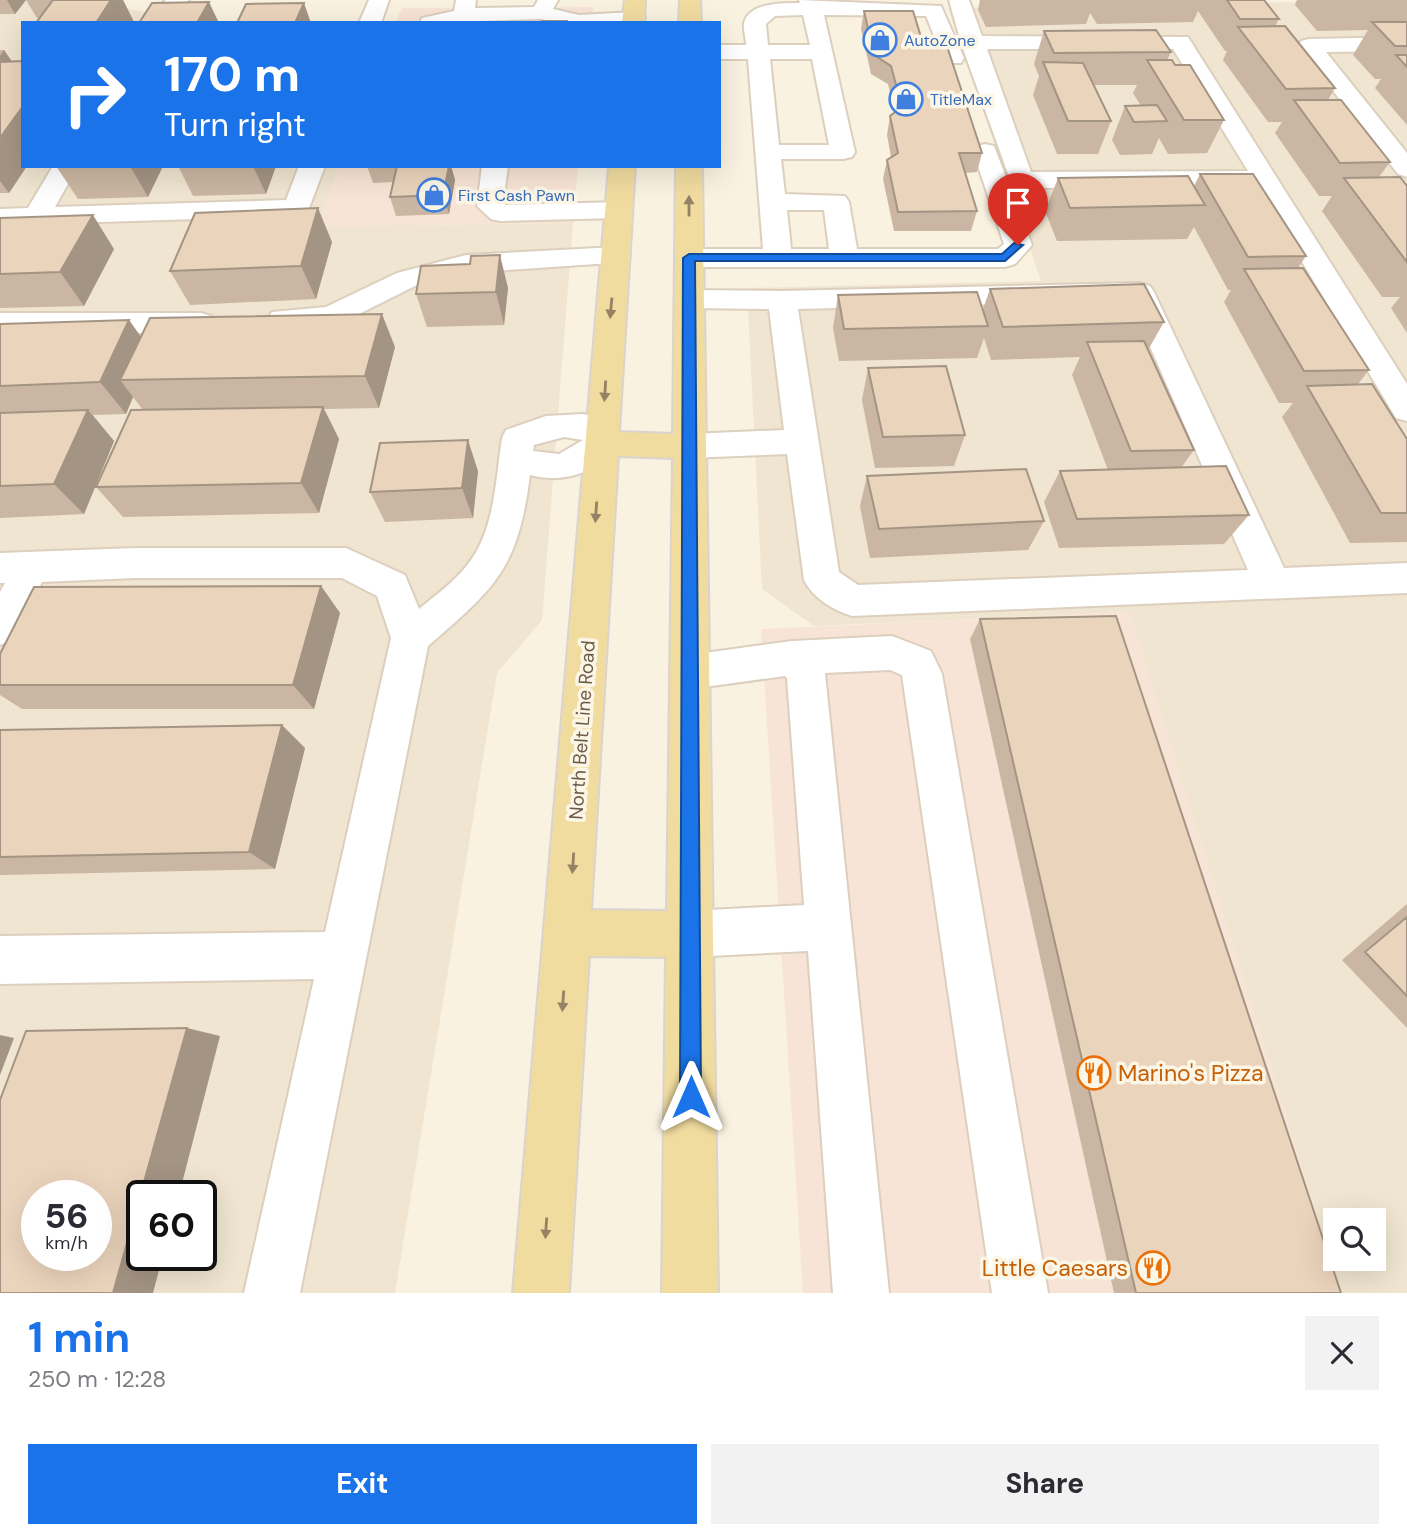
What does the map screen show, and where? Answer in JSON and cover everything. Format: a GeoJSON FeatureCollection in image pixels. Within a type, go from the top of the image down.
{"type":"FeatureCollection","features":[{"type":"Feature","properties":{"kind":"main road"},"geometry":{"type":"LineString","coordinates":[[690,0],[690,21]]}},
{"type":"Feature","properties":{"kind":"main road","name":"North Belt Line Road"},"geometry":{"type":"LineString","coordinates":[[541,1293],[622,168]]}},
{"type":"Feature","properties":{"kind":"main road"},"geometry":{"type":"LineString","coordinates":[[689,168],[690,1293]]}},
{"type":"Feature","properties":{"kind":"main road"},"geometry":{"type":"LineString","coordinates":[[601,443],[688,446]]}},
{"type":"Feature","properties":{"kind":"main road"},"geometry":{"type":"LineString","coordinates":[[568,933],[691,934]]}},
{"type":"Feature","properties":{"kind":"lane"},"geometry":{"type":"LineString","coordinates":[[154,21],[179,0]]}},
{"type":"Feature","properties":{"kind":"lane"},"geometry":{"type":"LineString","coordinates":[[371,21],[379,0]]}},
{"type":"Feature","properties":{"kind":"lane"},"geometry":{"type":"LineString","coordinates":[[768,152],[843,152],[810,4]]}},
{"type":"Feature","properties":{"kind":"lane"},"geometry":{"type":"LineString","coordinates":[[778,258],[755,22],[770,10],[810,4],[932,5],[963,86]]}},
{"type":"Feature","properties":{"kind":"lane"},"geometry":{"type":"LineString","coordinates":[[961,5],[1021,180],[1265,179]]}},
{"type":"Feature","properties":{"kind":"lane"},"geometry":{"type":"LineString","coordinates":[[435,21],[465,8],[544,6],[577,21]]}},
{"type":"Feature","properties":{"kind":"lane"},"geometry":{"type":"LineString","coordinates":[[586,21],[634,14]]}},
{"type":"Feature","properties":{"kind":"lane"},"geometry":{"type":"LineString","coordinates":[[972,43],[1180,42],[1407,410]]}},
{"type":"Feature","properties":{"kind":"lane"},"geometry":{"type":"LineString","coordinates":[[1407,44],[1309,46],[1407,169]]}},
{"type":"Feature","properties":{"kind":"lane"},"geometry":{"type":"LineString","coordinates":[[721,52],[822,52]]}},
{"type":"Feature","properties":{"kind":"lane"},"geometry":{"type":"LineString","coordinates":[[689,258],[1005,258],[1018,245],[977,126]]}},
{"type":"Feature","properties":{"kind":"lane"},"geometry":{"type":"LineString","coordinates":[[37,216],[65,168]]}},
{"type":"Feature","properties":{"kind":"lane"},"geometry":{"type":"LineString","coordinates":[[0,217],[296,208],[312,168]]}},
{"type":"Feature","properties":{"kind":"lane"},"geometry":{"type":"LineString","coordinates":[[495,168],[491,206],[500,213],[619,210]]}},
{"type":"Feature","properties":{"kind":"lane"},"geometry":{"type":"LineString","coordinates":[[773,202],[836,202],[844,258]]}},
{"type":"Feature","properties":{"kind":"lane"},"geometry":{"type":"LineString","coordinates":[[0,323],[238,323],[331,316],[407,279],[466,264],[616,256]]}},
{"type":"Feature","properties":{"kind":"lane"},"geometry":{"type":"LineString","coordinates":[[689,299],[782,300],[1140,292],[1273,584]]}},
{"type":"Feature","properties":{"kind":"lane"},"geometry":{"type":"LineString","coordinates":[[782,300],[822,580],[852,601],[1407,578]]}},
{"type":"Feature","properties":{"kind":"lane"},"geometry":{"type":"LineString","coordinates":[[688,446],[802,441]]}},
{"type":"Feature","properties":{"kind":"lane"},"geometry":{"type":"LineString","coordinates":[[410,638],[469,588],[491,560],[505,513],[516,448],[550,467],[569,467],[601,443]]}},
{"type":"Feature","properties":{"kind":"lane"},"geometry":{"type":"LineString","coordinates":[[0,629],[15,568],[135,563],[346,563],[392,586],[410,638],[272,1293]]}},
{"type":"Feature","properties":{"kind":"lane"},"geometry":{"type":"LineString","coordinates":[[690,672],[792,658],[892,653],[917,663],[922,674],[1020,1293]]}},
{"type":"Feature","properties":{"kind":"lane"},"geometry":{"type":"LineString","coordinates":[[792,658],[804,669],[808,684],[861,1293]]}},
{"type":"Feature","properties":{"kind":"lane"},"geometry":{"type":"LineString","coordinates":[[691,934],[830,927]]}},
{"type":"Feature","properties":{"kind":"lane"},"geometry":{"type":"LineString","coordinates":[[0,960],[342,955]]}},
{"type":"Feature","properties":{"kind":"shaded area"},"geometry":{"type":"Polygon","coordinates":[[[0,0],[88,0],[188,21],[21,21],[21,168],[339,168],[318,226],[573,223],[542,620],[497,673],[395,1293],[0,1293],[0,0]]]}},
{"type":"Feature","properties":{"kind":"shaded area"},"geometry":{"type":"Polygon","coordinates":[[[1407,0],[1407,1293],[1341,1293],[1334,1271],[1386,1271],[1386,1208],[1323,1208],[1323,1235],[1129,612],[814,626],[762,589],[747,288],[1041,281],[948,8],[1407,0]]]}},
{"type":"Feature","properties":{"kind":"shaded area"},"geometry":{"type":"Polygon","coordinates":[[[594,7],[592,21],[396,21],[402,8],[594,7]]]}},
{"type":"Feature","properties":{"kind":"shaded area"},"geometry":{"type":"Polygon","coordinates":[[[339,168],[578,168],[573,223],[318,226],[339,168]]]}},
{"type":"Feature","properties":{"kind":"shaded area"},"geometry":{"type":"Polygon","coordinates":[[[1129,612],[1323,1235],[1323,1271],[1334,1271],[1341,1293],[803,1293],[761,629],[1129,612]]]}},
{"type":"Feature","properties":{"kind":"building"},"geometry":{"type":"Polygon","coordinates":[[[53,0],[111,0],[97,21],[37,21],[53,0]]]}},
{"type":"Feature","properties":{"kind":"building"},"geometry":{"type":"Polygon","coordinates":[[[1227,0],[1264,0],[1279,19],[1240,19],[1227,0]]]}},
{"type":"Feature","properties":{"kind":"building"},"geometry":{"type":"Polygon","coordinates":[[[209,2],[198,21],[140,21],[152,3],[209,2]]]}},
{"type":"Feature","properties":{"kind":"building"},"geometry":{"type":"Polygon","coordinates":[[[304,3],[296,21],[238,21],[246,4],[304,3]]]}},
{"type":"Feature","properties":{"kind":"building"},"geometry":{"type":"Polygon","coordinates":[[[864,11],[913,11],[921,37],[944,37],[982,153],[959,153],[977,211],[898,212],[887,160],[898,153],[890,116],[902,107],[891,66],[874,55],[864,11]]]}},
{"type":"Feature","properties":{"kind":"building"},"geometry":{"type":"Polygon","coordinates":[[[1372,22],[1407,22],[1407,46],[1395,46],[1372,22]]]}},
{"type":"Feature","properties":{"kind":"building"},"geometry":{"type":"Polygon","coordinates":[[[1285,26],[1335,88],[1286,89],[1238,27],[1285,26]]]}},
{"type":"Feature","properties":{"kind":"building"},"geometry":{"type":"Polygon","coordinates":[[[1156,30],[1171,52],[1054,53],[1044,31],[1156,30]]]}},
{"type":"Feature","properties":{"kind":"building"},"geometry":{"type":"Polygon","coordinates":[[[1396,55],[1407,55],[1407,67],[1396,55]]]}},
{"type":"Feature","properties":{"kind":"building"},"geometry":{"type":"Polygon","coordinates":[[[1147,60],[1172,60],[1175,65],[1190,65],[1224,120],[1184,120],[1147,60]]]}},
{"type":"Feature","properties":{"kind":"building"},"geometry":{"type":"Polygon","coordinates":[[[21,61],[21,109],[0,138],[0,62],[21,61]]]}},
{"type":"Feature","properties":{"kind":"building"},"geometry":{"type":"Polygon","coordinates":[[[1043,62],[1083,63],[1111,121],[1068,121],[1043,62]]]}},
{"type":"Feature","properties":{"kind":"building"},"geometry":{"type":"Polygon","coordinates":[[[1294,100],[1341,100],[1390,162],[1340,163],[1294,100]]]}},
{"type":"Feature","properties":{"kind":"building"},"geometry":{"type":"Polygon","coordinates":[[[1157,105],[1167,121],[1134,122],[1125,106],[1157,105]]]}},
{"type":"Feature","properties":{"kind":"building"},"geometry":{"type":"Polygon","coordinates":[[[397,168],[449,168],[443,195],[390,197],[397,168]]]}},
{"type":"Feature","properties":{"kind":"building"},"geometry":{"type":"Polygon","coordinates":[[[1200,174],[1253,174],[1306,256],[1248,257],[1200,174]]]}},
{"type":"Feature","properties":{"kind":"building"},"geometry":{"type":"Polygon","coordinates":[[[1188,176],[1205,205],[1070,208],[1058,178],[1188,176]]]}},
{"type":"Feature","properties":{"kind":"building"},"geometry":{"type":"Polygon","coordinates":[[[1400,177],[1407,186],[1407,262],[1344,178],[1400,177]]]}},
{"type":"Feature","properties":{"kind":"building"},"geometry":{"type":"Polygon","coordinates":[[[318,208],[301,266],[170,271],[195,213],[318,208]]]}},
{"type":"Feature","properties":{"kind":"building"},"geometry":{"type":"Polygon","coordinates":[[[93,215],[60,272],[0,274],[0,218],[93,215]]]}},
{"type":"Feature","properties":{"kind":"building"},"geometry":{"type":"Polygon","coordinates":[[[500,255],[496,292],[416,294],[421,266],[470,264],[471,256],[500,255]]]}},
{"type":"Feature","properties":{"kind":"building"},"geometry":{"type":"Polygon","coordinates":[[[1303,268],[1369,370],[1304,371],[1244,269],[1303,268]]]}},
{"type":"Feature","properties":{"kind":"building"},"geometry":{"type":"Polygon","coordinates":[[[1144,284],[1164,322],[1003,327],[990,289],[1144,284]]]}},
{"type":"Feature","properties":{"kind":"building"},"geometry":{"type":"Polygon","coordinates":[[[977,292],[988,326],[844,329],[838,295],[977,292]]]}},
{"type":"Feature","properties":{"kind":"building"},"geometry":{"type":"Polygon","coordinates":[[[382,314],[365,376],[120,380],[150,318],[382,314]]]}},
{"type":"Feature","properties":{"kind":"building"},"geometry":{"type":"Polygon","coordinates":[[[129,320],[100,382],[0,386],[0,324],[129,320]]]}},
{"type":"Feature","properties":{"kind":"building"},"geometry":{"type":"Polygon","coordinates":[[[1144,341],[1194,450],[1131,451],[1087,342],[1144,341]]]}},
{"type":"Feature","properties":{"kind":"building"},"geometry":{"type":"Polygon","coordinates":[[[946,366],[965,435],[883,437],[868,368],[946,366]]]}},
{"type":"Feature","properties":{"kind":"building"},"geometry":{"type":"Polygon","coordinates":[[[1372,384],[1407,439],[1407,513],[1381,513],[1307,386],[1372,384]]]}},
{"type":"Feature","properties":{"kind":"building"},"geometry":{"type":"Polygon","coordinates":[[[323,407],[301,483],[96,487],[131,410],[323,407]]]}},
{"type":"Feature","properties":{"kind":"building"},"geometry":{"type":"Polygon","coordinates":[[[88,410],[54,484],[0,486],[0,413],[88,410]]]}},
{"type":"Feature","properties":{"kind":"building"},"geometry":{"type":"Polygon","coordinates":[[[468,440],[462,488],[370,492],[380,443],[468,440]]]}},
{"type":"Feature","properties":{"kind":"building"},"geometry":{"type":"Polygon","coordinates":[[[1226,466],[1249,515],[1077,519],[1060,471],[1226,466]]]}},
{"type":"Feature","properties":{"kind":"building"},"geometry":{"type":"Polygon","coordinates":[[[1026,469],[1044,521],[879,529],[867,476],[1026,469]]]}},
{"type":"Feature","properties":{"kind":"building"},"geometry":{"type":"Polygon","coordinates":[[[321,586],[293,685],[0,685],[0,654],[34,587],[321,586]]]}},
{"type":"Feature","properties":{"kind":"building"},"geometry":{"type":"Polygon","coordinates":[[[1116,616],[1323,1239],[1323,1271],[1334,1271],[1341,1293],[1136,1293],[980,619],[1116,616]]]}},
{"type":"Feature","properties":{"kind":"building"},"geometry":{"type":"Polygon","coordinates":[[[282,725],[249,852],[0,857],[0,730],[282,725]]]}},
{"type":"Feature","properties":{"kind":"building"},"geometry":{"type":"Polygon","coordinates":[[[1407,917],[1407,996],[1365,952],[1407,917]]]}},
{"type":"Feature","properties":{"kind":"building"},"geometry":{"type":"Polygon","coordinates":[[[187,1028],[145,1180],[126,1180],[126,1246],[113,1293],[0,1293],[0,1100],[26,1031],[187,1028]]]}},
{"type":"Feature","properties":{"kind":"place","name":"AutoZone"},"geometry":{"type":"Point","coordinates":[880,40]}},
{"type":"Feature","properties":{"kind":"place","name":"TitleMax"},"geometry":{"type":"Point","coordinates":[906,99]}},
{"type":"Feature","properties":{"kind":"place","name":"First Cash Pawn"},"geometry":{"type":"Point","coordinates":[434,195]}},
{"type":"Feature","properties":{"kind":"place","name":"Marino's Pizza"},"geometry":{"type":"Point","coordinates":[1094,1073]}},
{"type":"Feature","properties":{"kind":"place","name":"Little Caesars"},"geometry":{"type":"Point","coordinates":[1153,1268]}},
{"type":"Feature","properties":{"kind":"route"},"geometry":{"type":"LineString","coordinates":[[691,1097],[689,258],[1005,258],[1018,245]]}}]}
